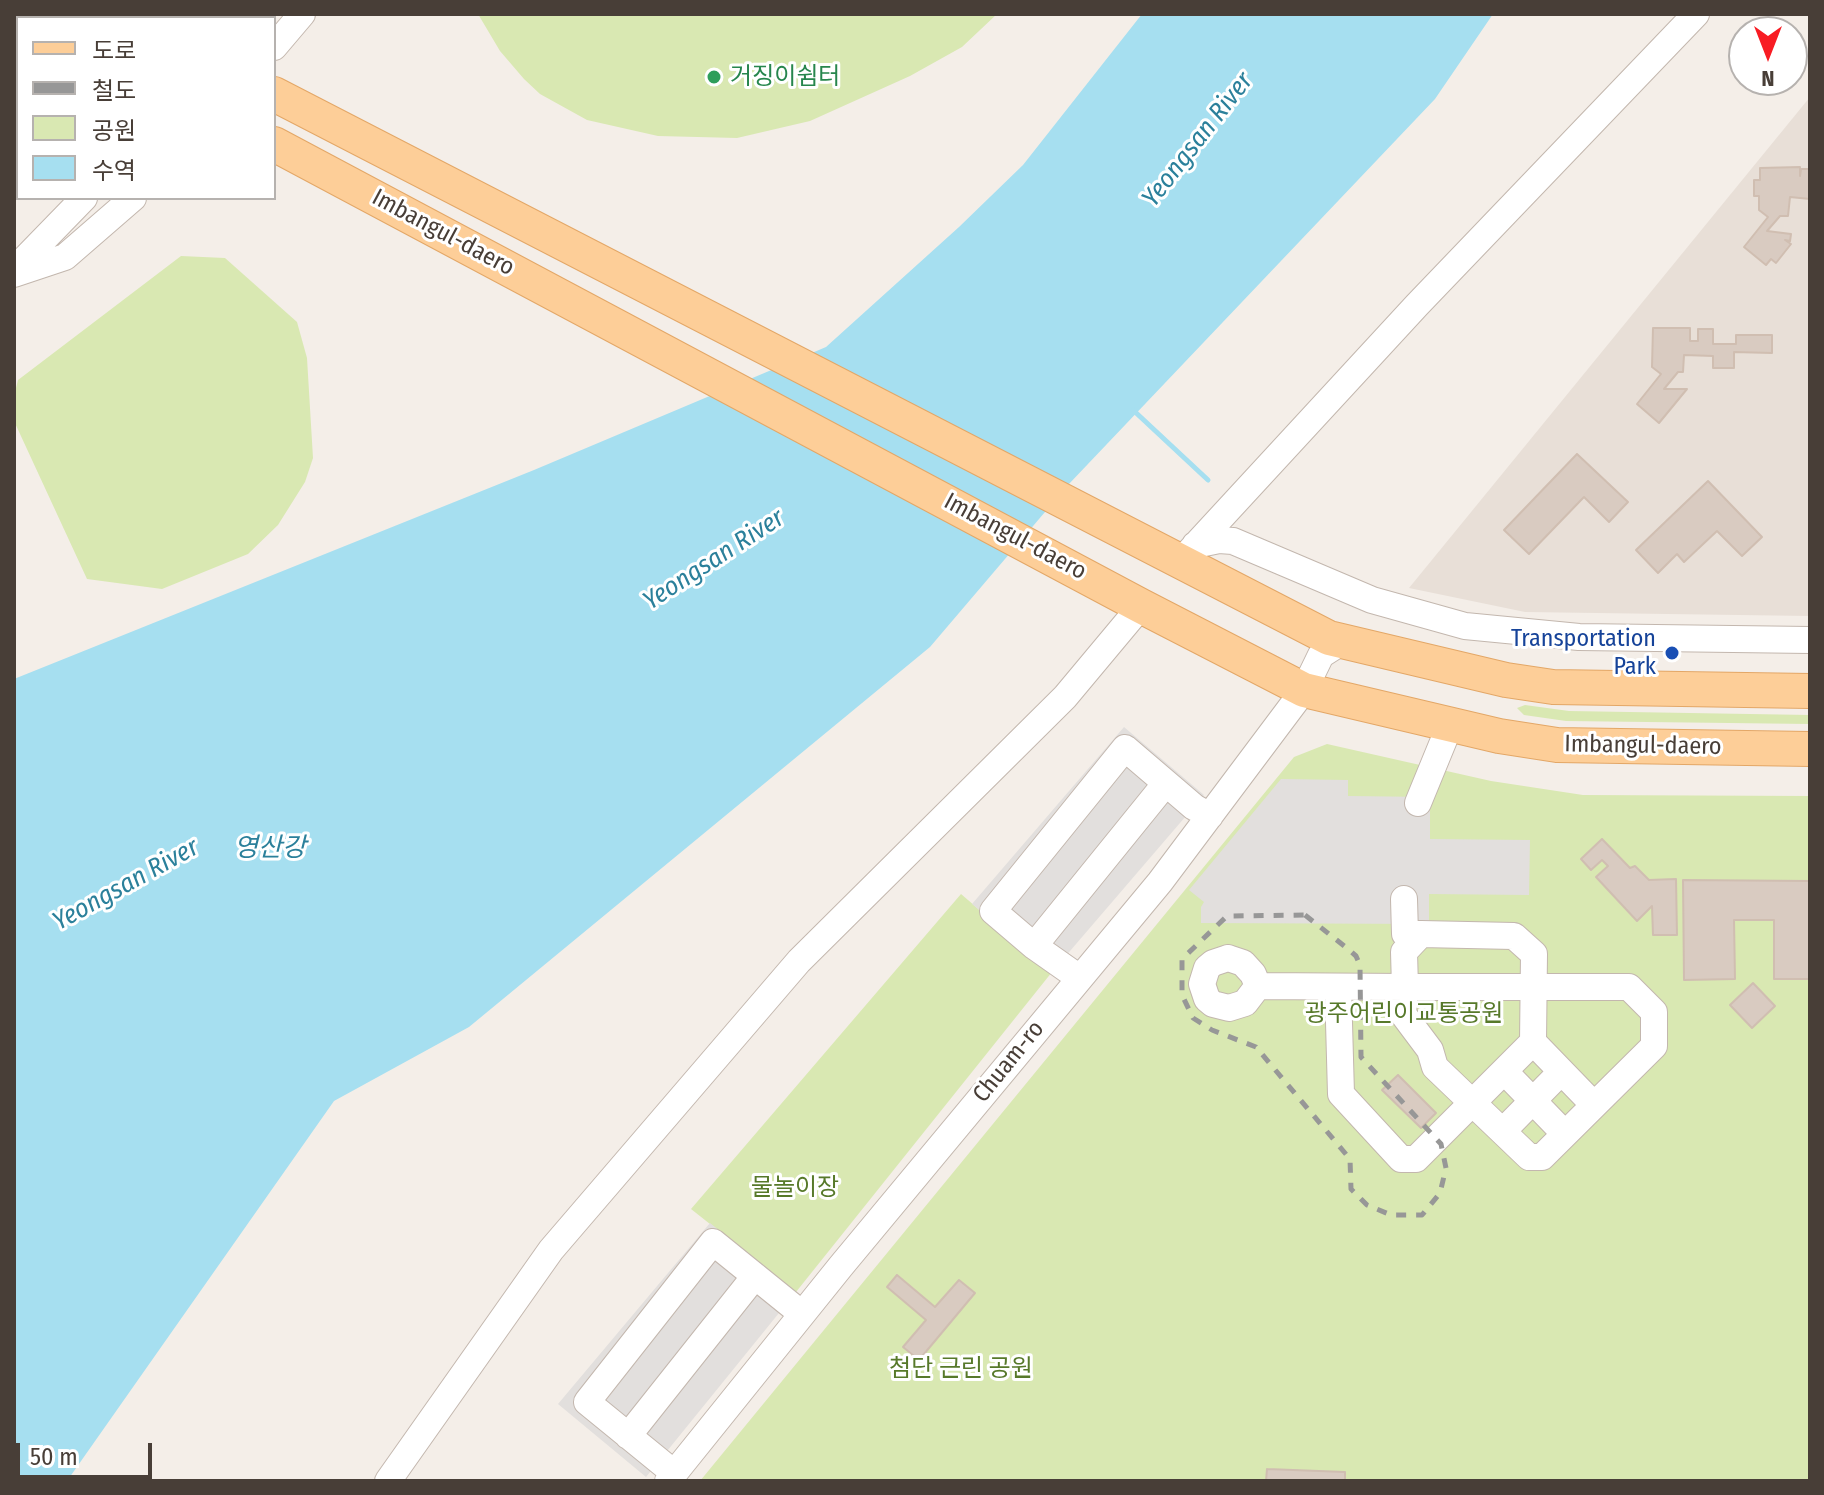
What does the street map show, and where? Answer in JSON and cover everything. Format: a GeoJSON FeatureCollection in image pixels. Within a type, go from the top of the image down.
{"type":"FeatureCollection","features":[{"type":"Feature","properties":{"kind":"main road","name":"Imbangul-daero"},"geometry":{"type":"LineString","coordinates":[[276,95],[1187,554],[1329,638],[1506,680],[1553,687],[1810,691]]}},
{"type":"Feature","properties":{"kind":"main road","name":"Imbangul-daero"},"geometry":{"type":"LineString","coordinates":[[276,145],[1304,690],[1499,736],[1557,745],[1810,749]]}},
{"type":"Feature","properties":{"kind":"main road"},"geometry":{"type":"LineString","coordinates":[[1499,736],[1483,729],[1474,713],[1474,704],[1477,695],[1489,682],[1506,680]]}},
{"type":"Feature","properties":{"kind":"street"},"geometry":{"type":"LineString","coordinates":[[276,45],[302,14]]}},
{"type":"Feature","properties":{"kind":"street"},"geometry":{"type":"LineString","coordinates":[[1187,554],[1417,305],[1696,14]]}},
{"type":"Feature","properties":{"kind":"street"},"geometry":{"type":"LineString","coordinates":[[14,272],[82,200]]}},
{"type":"Feature","properties":{"kind":"street"},"geometry":{"type":"LineString","coordinates":[[14,272],[65,257],[131,200]]}},
{"type":"Feature","properties":{"kind":"street"},"geometry":{"type":"LineString","coordinates":[[1187,554],[1219,540],[1233,541],[1372,600],[1465,626],[1579,637],[1810,640]]}},
{"type":"Feature","properties":{"kind":"street"},"geometry":{"type":"LineString","coordinates":[[388,1481],[551,1250],[799,961],[1065,697],[1133,600]]}},
{"type":"Feature","properties":{"kind":"street","name":"Chuam-ro"},"geometry":{"type":"LineString","coordinates":[[671,1477],[1078,977],[1160,882],[1304,690],[1321,655],[1343,641]]}},
{"type":"Feature","properties":{"kind":"street"},"geometry":{"type":"LineString","coordinates":[[1418,803],[1450,725]]}},
{"type":"Feature","properties":{"kind":"street"},"geometry":{"type":"LineString","coordinates":[[1078,977],[1034,946],[993,911],[1125,748],[1194,807],[1210,816]]}},
{"type":"Feature","properties":{"kind":"street"},"geometry":{"type":"LineString","coordinates":[[1034,946],[1166,783]]}},
{"type":"Feature","properties":{"kind":"street"},"geometry":{"type":"LineString","coordinates":[[1404,899],[1405,934],[1514,936],[1534,954],[1533,1042],[1594,1105]]}},
{"type":"Feature","properties":{"kind":"street"},"geometry":{"type":"LineString","coordinates":[[1258,986],[1338,987],[1405,987],[1533,987],[1629,987],[1654,1012],[1654,1046],[1542,1157],[1529,1157],[1435,1067],[1430,1050],[1403,1014],[1405,987],[1404,952],[1421,934]]}},
{"type":"Feature","properties":{"kind":"street"},"geometry":{"type":"LineString","coordinates":[[1338,987],[1341,1094],[1401,1159],[1416,1159],[1533,1042]]}},
{"type":"Feature","properties":{"kind":"street"},"geometry":{"type":"LineString","coordinates":[[1504,1071],[1565,1134]]}},
{"type":"Feature","properties":{"kind":"street"},"geometry":{"type":"LineString","coordinates":[[1503,1131],[1561,1072]]}},
{"type":"Feature","properties":{"kind":"street"},"geometry":{"type":"LineString","coordinates":[[671,1477],[587,1402],[713,1242],[802,1314]]}},
{"type":"Feature","properties":{"kind":"street"},"geometry":{"type":"LineString","coordinates":[[628,1436],[755,1276]]}},
{"type":"Feature","properties":{"kind":"shaded area"},"geometry":{"type":"Polygon","coordinates":[[[1810,97],[1810,616],[1525,612],[1409,588],[1810,97]]]}},
{"type":"Feature","properties":{"kind":"shaded area"},"geometry":{"type":"Polygon","coordinates":[[[1124,727],[1204,795],[1052,972],[972,904],[1124,727]]]}},
{"type":"Feature","properties":{"kind":"shaded area"},"geometry":{"type":"Polygon","coordinates":[[[1281,779],[1348,780],[1348,796],[1430,797],[1430,839],[1530,840],[1529,895],[1429,894],[1429,924],[1201,923],[1204,902],[1189,890],[1281,779]]]}},
{"type":"Feature","properties":{"kind":"shaded area"},"geometry":{"type":"Polygon","coordinates":[[[710,1223],[796,1292],[646,1477],[558,1404],[710,1223]]]}},
{"type":"Feature","properties":{"kind":"green space","name":"거징이쉼터"},"geometry":{"type":"Polygon","coordinates":[[[478,14],[997,14],[962,47],[910,76],[810,121],[737,138],[658,136],[587,120],[540,94],[524,79],[500,51],[478,14]]]}},
{"type":"Feature","properties":{"kind":"green space"},"geometry":{"type":"Polygon","coordinates":[[[181,256],[225,258],[297,322],[307,358],[313,458],[305,482],[278,525],[248,554],[162,589],[87,579],[14,421],[14,396],[18,380],[181,256]]]}},
{"type":"Feature","properties":{"kind":"green space"},"geometry":{"type":"Polygon","coordinates":[[[1525,705],[1569,711],[1810,715],[1810,724],[1566,721],[1524,715],[1517,708],[1525,705]]]}},
{"type":"Feature","properties":{"kind":"green space","name":"광주어린이교통공원"},"geometry":{"type":"Polygon","coordinates":[[[1327,744],[1491,781],[1583,795],[1810,796],[1810,1481],[700,1481],[1294,757],[1327,744]]]}},
{"type":"Feature","properties":{"kind":"green space","name":"물놀이장"},"geometry":{"type":"Polygon","coordinates":[[[961,894],[1052,972],[796,1292],[691,1209],[961,894]]]}},
{"type":"Feature","properties":{"kind":"water","name":"영산강"},"geometry":{"type":"Polygon","coordinates":[[[1142,14],[1493,14],[1435,99],[1068,485],[930,647],[469,1027],[334,1101],[67,1481],[14,1481],[14,679],[534,470],[826,347],[1023,165],[1142,14]]]}},
{"type":"Feature","properties":{"kind":"building"},"geometry":{"type":"Polygon","coordinates":[[[14,122],[16,169],[14,178],[14,122]]]}},
{"type":"Feature","properties":{"kind":"building"},"geometry":{"type":"Polygon","coordinates":[[[1800,167],[1800,176],[1801,169],[1810,169],[1810,199],[1790,197],[1788,216],[1780,216],[1767,231],[1791,234],[1790,241],[1785,240],[1791,244],[1776,263],[1771,259],[1766,265],[1744,247],[1768,217],[1759,210],[1759,196],[1754,196],[1754,180],[1760,180],[1760,168],[1800,167]]]}},
{"type":"Feature","properties":{"kind":"building"},"geometry":{"type":"Polygon","coordinates":[[[1653,328],[1690,328],[1690,341],[1698,341],[1698,329],[1713,329],[1713,344],[1736,344],[1736,335],[1772,335],[1772,353],[1734,352],[1734,368],[1713,368],[1713,356],[1684,355],[1683,372],[1678,372],[1664,389],[1687,389],[1659,423],[1637,404],[1661,374],[1652,367],[1653,328]]]}},
{"type":"Feature","properties":{"kind":"building"},"geometry":{"type":"Polygon","coordinates":[[[1577,454],[1628,502],[1609,522],[1584,497],[1529,554],[1504,530],[1577,454]]]}},
{"type":"Feature","properties":{"kind":"building"},"geometry":{"type":"Polygon","coordinates":[[[1708,481],[1762,537],[1742,556],[1717,531],[1684,562],[1677,554],[1658,573],[1636,550],[1708,481]]]}},
{"type":"Feature","properties":{"kind":"building"},"geometry":{"type":"Polygon","coordinates":[[[1602,839],[1630,868],[1635,866],[1649,880],[1676,879],[1677,935],[1653,935],[1652,906],[1637,921],[1596,877],[1608,866],[1602,860],[1591,870],[1581,859],[1602,839]]]}},
{"type":"Feature","properties":{"kind":"building"},"geometry":{"type":"Polygon","coordinates":[[[1683,880],[1810,881],[1810,979],[1774,979],[1774,920],[1734,920],[1735,979],[1684,980],[1683,880]]]}},
{"type":"Feature","properties":{"kind":"building"},"geometry":{"type":"Polygon","coordinates":[[[1753,983],[1775,1006],[1752,1028],[1730,1005],[1753,983]]]}},
{"type":"Feature","properties":{"kind":"building"},"geometry":{"type":"Polygon","coordinates":[[[1398,1075],[1436,1113],[1421,1128],[1382,1090],[1398,1075]]]}},
{"type":"Feature","properties":{"kind":"building"},"geometry":{"type":"Polygon","coordinates":[[[897,1275],[935,1307],[959,1280],[975,1293],[919,1360],[903,1347],[926,1320],[887,1287],[897,1275]]]}},
{"type":"Feature","properties":{"kind":"building"},"geometry":{"type":"Polygon","coordinates":[[[1267,1469],[1345,1472],[1345,1481],[1266,1481],[1267,1469]]]}},
{"type":"Feature","properties":{"kind":"waterway"},"geometry":{"type":"LineString","coordinates":[[1133,410],[1208,480]]}},
{"type":"Feature","properties":{"kind":"railway"},"geometry":{"type":"LineString","coordinates":[[1305,915],[1356,956],[1360,965],[1361,1057],[1441,1144],[1446,1168],[1440,1193],[1422,1215],[1391,1215],[1367,1205],[1351,1189],[1350,1159],[1256,1047],[1212,1030],[1193,1018],[1182,995],[1182,959],[1227,916],[1305,915]]}},
{"type":"Feature","properties":{"kind":"place","name":"거징이쉼터"},"geometry":{"type":"Point","coordinates":[714,77]}},
{"type":"Feature","properties":{"kind":"place","name":"Transportation Park"},"geometry":{"type":"Point","coordinates":[1672,653]}},
{"type":"Feature","properties":{"kind":"water label","name":"Yeongsan River"},"geometry":{"type":"Point","coordinates":[1198,140]}},
{"type":"Feature","properties":{"kind":"water label","name":"Yeongsan River"},"geometry":{"type":"Point","coordinates":[714,560]}},
{"type":"Feature","properties":{"kind":"water label","name":"Yeongsan River"},"geometry":{"type":"Point","coordinates":[126,885]}},
{"type":"Feature","properties":{"kind":"park label","name":"첨단 근린 공원"},"geometry":{"type":"Point","coordinates":[961,1369]}}]}
